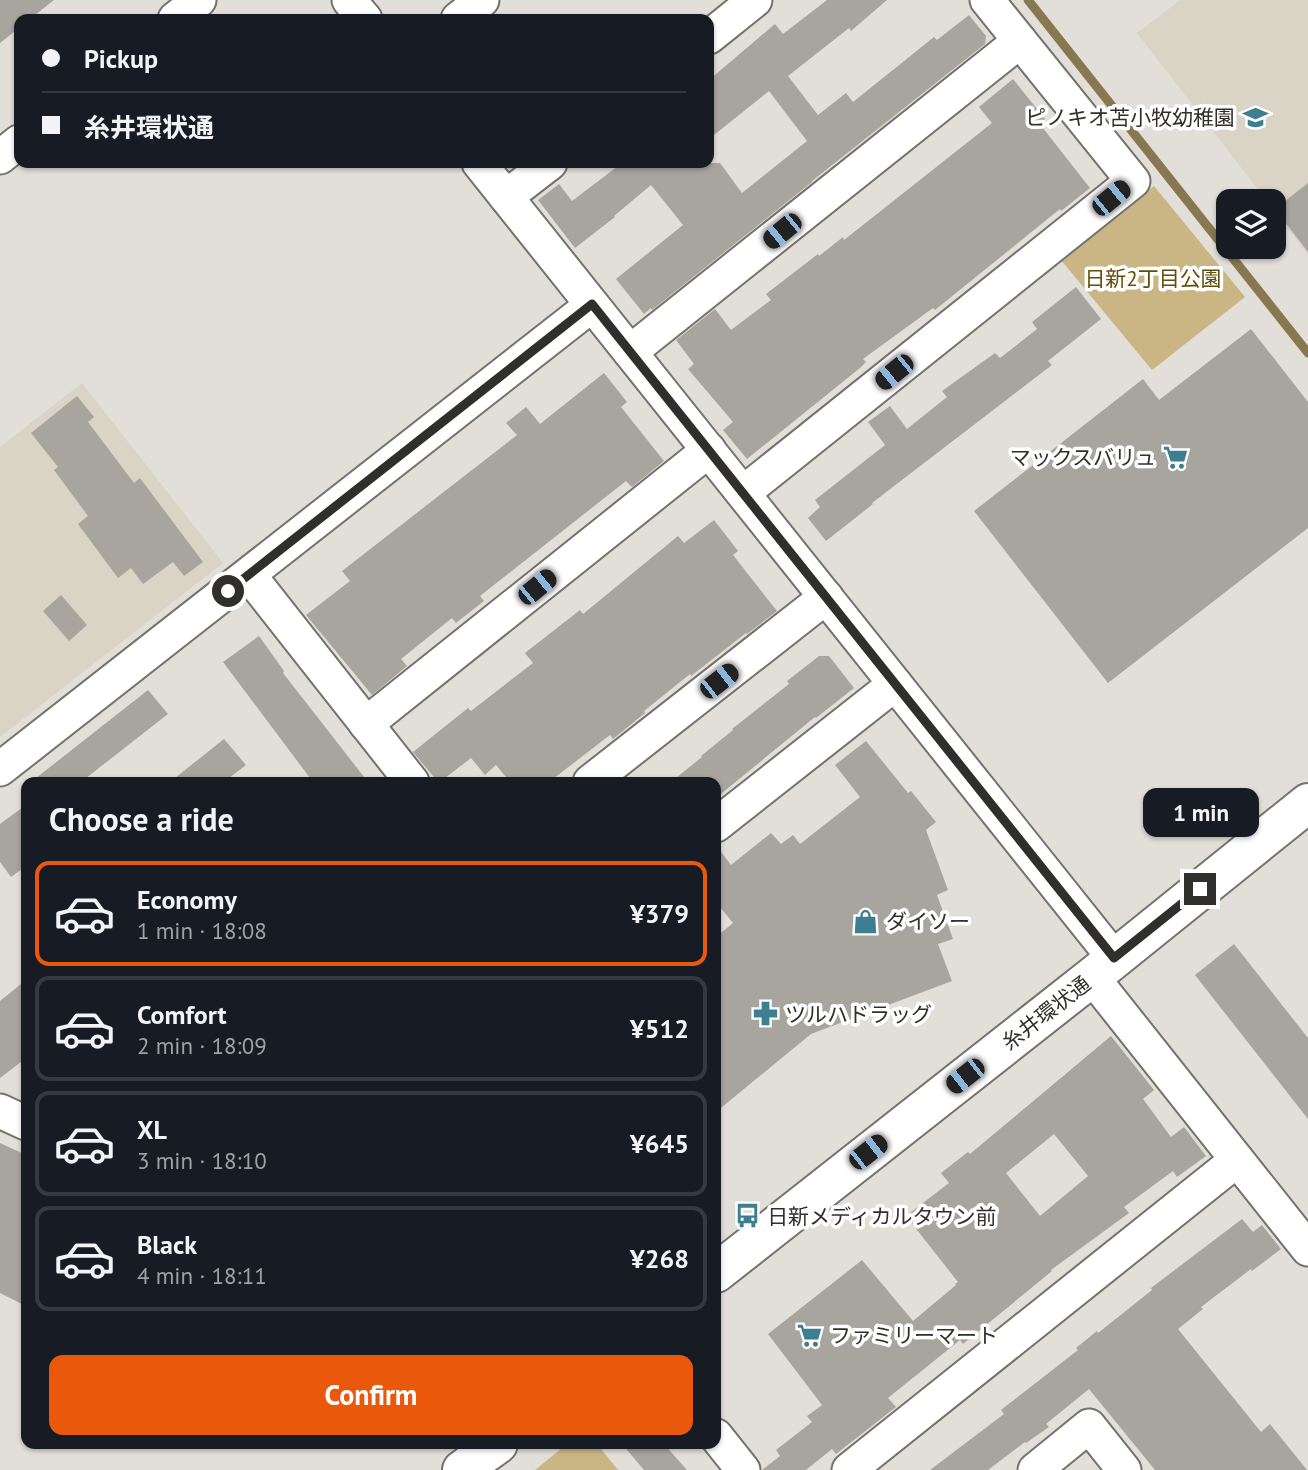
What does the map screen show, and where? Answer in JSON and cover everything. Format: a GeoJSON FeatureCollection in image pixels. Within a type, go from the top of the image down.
{"type":"FeatureCollection","features":[{"type":"Feature","properties":{"kind":"street"},"geometry":{"type":"LineString","coordinates":[[182,14],[200,0]]}},
{"type":"Feature","properties":{"kind":"street"},"geometry":{"type":"LineString","coordinates":[[349,0],[361,14]]}},
{"type":"Feature","properties":{"kind":"street"},"geometry":{"type":"LineString","coordinates":[[464,14],[482,0]]}},
{"type":"Feature","properties":{"kind":"street"},"geometry":{"type":"LineString","coordinates":[[714,33],[755,0]]}},
{"type":"Feature","properties":{"kind":"street"},"geometry":{"type":"LineString","coordinates":[[743,493],[1133,181],[987,0]]}},
{"type":"Feature","properties":{"kind":"street"},"geometry":{"type":"LineString","coordinates":[[630,352],[1020,41]]}},
{"type":"Feature","properties":{"kind":"street"},"geometry":{"type":"LineString","coordinates":[[0,157],[14,146]]}},
{"type":"Feature","properties":{"kind":"street"},"geometry":{"type":"LineString","coordinates":[[483,168],[895,684],[1103,968],[1237,1160],[1308,1249]]}},
{"type":"Feature","properties":{"kind":"street"},"geometry":{"type":"LineString","coordinates":[[506,197],[544,168]]}},
{"type":"Feature","properties":{"kind":"street"},"geometry":{"type":"LineString","coordinates":[[0,769],[592,304]]}},
{"type":"Feature","properties":{"kind":"street"},"geometry":{"type":"LineString","coordinates":[[366,724],[709,450]]}},
{"type":"Feature","properties":{"kind":"street"},"geometry":{"type":"LineString","coordinates":[[249,575],[408,777]]}},
{"type":"Feature","properties":{"kind":"street"},"geometry":{"type":"LineString","coordinates":[[596,777],[826,597]]}},
{"type":"Feature","properties":{"kind":"street"},"geometry":{"type":"LineString","coordinates":[[721,821],[895,684]]}},
{"type":"Feature","properties":{"kind":"street","name":"糸井環状通"},"geometry":{"type":"LineString","coordinates":[[721,1269],[1308,803]]}},
{"type":"Feature","properties":{"kind":"street"},"geometry":{"type":"LineString","coordinates":[[0,1111],[21,1121]]}},
{"type":"Feature","properties":{"kind":"street"},"geometry":{"type":"LineString","coordinates":[[849,1470],[1237,1160]]}},
{"type":"Feature","properties":{"kind":"street"},"geometry":{"type":"LineString","coordinates":[[1035,1470],[1089,1426],[1125,1470]]}},
{"type":"Feature","properties":{"kind":"street"},"geometry":{"type":"LineString","coordinates":[[721,1442],[743,1470]]}},
{"type":"Feature","properties":{"kind":"street"},"geometry":{"type":"LineString","coordinates":[[462,1470],[491,1449]]}},
{"type":"Feature","properties":{"kind":"shaded area","name":"ピノキオ苫小牧幼稚園"},"geometry":{"type":"Polygon","coordinates":[[[1180,0],[1308,0],[1308,255],[1286,227],[1286,189],[1258,189],[1137,33],[1180,0]]]}},
{"type":"Feature","properties":{"kind":"shaded area"},"geometry":{"type":"Polygon","coordinates":[[[82,383],[223,563],[0,737],[0,447],[82,383]]]}},
{"type":"Feature","properties":{"kind":"green space","name":"日新2丁目公園"},"geometry":{"type":"Polygon","coordinates":[[[1154,186],[1245,297],[1152,370],[1061,260],[1154,186]]]}},
{"type":"Feature","properties":{"kind":"green space"},"geometry":{"type":"Polygon","coordinates":[[[561,1449],[601,1449],[618,1470],[535,1470],[561,1449]]]}},
{"type":"Feature","properties":{"kind":"building"},"geometry":{"type":"Polygon","coordinates":[[[0,0],[54,0],[36,14],[14,14],[14,32],[0,43],[0,0]]]}},
{"type":"Feature","properties":{"kind":"building"},"geometry":{"type":"Polygon","coordinates":[[[827,0],[887,0],[851,31],[849,28],[788,76],[818,115],[846,93],[853,102],[934,37],[937,40],[969,15],[986,36],[985,44],[644,314],[616,279],[683,225],[651,185],[575,248],[538,200],[559,184],[572,201],[615,168],[714,168],[714,163],[720,163],[742,193],[807,141],[769,91],[714,135],[714,76],[775,24],[783,34],[827,0]]]}},
{"type":"Feature","properties":{"kind":"building"},"geometry":{"type":"Polygon","coordinates":[[[1013,79],[1045,119],[1039,123],[1090,188],[935,310],[933,308],[863,359],[866,362],[860,368],[747,459],[723,430],[733,422],[688,369],[694,364],[676,340],[715,309],[731,330],[771,300],[766,294],[818,254],[819,256],[843,237],[844,240],[992,123],[979,107],[1013,79]]]}},
{"type":"Feature","properties":{"kind":"building"},"geometry":{"type":"Polygon","coordinates":[[[1308,183],[1308,252],[1286,223],[1286,200],[1308,183]]]}},
{"type":"Feature","properties":{"kind":"building"},"geometry":{"type":"Polygon","coordinates":[[[1076,287],[1101,319],[1048,361],[1052,365],[826,541],[808,518],[820,507],[815,500],[885,445],[868,422],[890,406],[907,429],[947,397],[942,391],[995,353],[1000,358],[1037,329],[1032,322],[1076,287]]]}},
{"type":"Feature","properties":{"kind":"building","name":"マックスバリュ"},"geometry":{"type":"Polygon","coordinates":[[[1251,329],[1308,402],[1308,528],[1108,683],[974,511],[1143,379],[1159,400],[1251,329]]]}},
{"type":"Feature","properties":{"kind":"building"},"geometry":{"type":"Polygon","coordinates":[[[604,373],[627,402],[621,407],[664,461],[632,487],[626,481],[480,596],[484,601],[456,623],[452,618],[401,659],[407,666],[372,695],[306,615],[350,581],[342,571],[517,435],[506,423],[526,407],[540,424],[604,373]]]}},
{"type":"Feature","properties":{"kind":"building"},"geometry":{"type":"Polygon","coordinates":[[[77,396],[94,417],[88,422],[134,483],[140,478],[203,562],[184,576],[173,562],[143,584],[131,568],[118,578],[78,524],[88,516],[54,470],[58,467],[31,433],[77,396]]]}},
{"type":"Feature","properties":{"kind":"building"},"geometry":{"type":"Polygon","coordinates":[[[714,520],[738,551],[733,555],[777,611],[691,676],[690,674],[613,739],[610,735],[555,777],[506,777],[496,765],[485,775],[471,758],[446,777],[434,777],[413,752],[468,708],[471,711],[533,663],[525,653],[580,610],[583,614],[678,536],[684,543],[714,520]]]}},
{"type":"Feature","properties":{"kind":"building"},"geometry":{"type":"Polygon","coordinates":[[[61,595],[87,625],[69,641],[43,611],[61,595]]]}},
{"type":"Feature","properties":{"kind":"building"},"geometry":{"type":"Polygon","coordinates":[[[259,636],[283,673],[364,777],[309,777],[223,662],[259,636]]]}},
{"type":"Feature","properties":{"kind":"building"},"geometry":{"type":"Polygon","coordinates":[[[819,656],[829,656],[854,688],[721,794],[721,777],[677,777],[789,684],[787,681],[819,656]]]}},
{"type":"Feature","properties":{"kind":"building"},"geometry":{"type":"Polygon","coordinates":[[[148,690],[168,714],[87,777],[37,777],[148,690]]]}},
{"type":"Feature","properties":{"kind":"building"},"geometry":{"type":"Polygon","coordinates":[[[224,739],[246,765],[230,777],[176,777],[224,739]]]}},
{"type":"Feature","properties":{"kind":"building"},"geometry":{"type":"Polygon","coordinates":[[[866,741],[908,793],[911,791],[936,822],[926,830],[948,890],[937,895],[953,939],[938,944],[952,981],[811,1034],[721,1108],[721,933],[733,923],[721,908],[721,852],[731,865],[771,833],[781,844],[793,835],[800,844],[860,797],[835,765],[866,741]]]}},
{"type":"Feature","properties":{"kind":"building"},"geometry":{"type":"Polygon","coordinates":[[[21,809],[21,870],[11,877],[0,862],[0,824],[21,809]]]}},
{"type":"Feature","properties":{"kind":"building"},"geometry":{"type":"Polygon","coordinates":[[[1234,944],[1308,1038],[1308,1119],[1195,975],[1234,944]]]}},
{"type":"Feature","properties":{"kind":"building"},"geometry":{"type":"Polygon","coordinates":[[[21,984],[21,1062],[0,1078],[0,1001],[21,984]]]}},
{"type":"Feature","properties":{"kind":"building"},"geometry":{"type":"Polygon","coordinates":[[[1111,1036],[1154,1090],[1143,1099],[1171,1137],[1184,1127],[1206,1156],[1177,1177],[1173,1171],[1124,1207],[1129,1213],[1051,1270],[963,1344],[960,1340],[888,1398],[896,1407],[836,1454],[832,1449],[806,1470],[762,1470],[780,1456],[776,1450],[812,1422],[807,1416],[822,1405],[768,1334],[862,1260],[913,1321],[956,1285],[958,1282],[906,1216],[949,1183],[941,1173],[968,1152],[970,1154],[1111,1036]],[[1054,1134],[1006,1173],[1040,1216],[1088,1176],[1054,1134]]]}},
{"type":"Feature","properties":{"kind":"building"},"geometry":{"type":"Polygon","coordinates":[[[0,1143],[21,1153],[21,1304],[0,1293],[0,1143]]]}},
{"type":"Feature","properties":{"kind":"building"},"geometry":{"type":"Polygon","coordinates":[[[1242,1219],[1253,1232],[1262,1225],[1281,1249],[1201,1307],[1203,1309],[1178,1329],[1261,1432],[1270,1424],[1307,1470],[1155,1470],[1089,1389],[1046,1424],[1049,1427],[988,1470],[930,1470],[1004,1414],[1001,1410],[1078,1350],[1076,1348],[1097,1331],[1098,1333],[1152,1290],[1151,1288],[1242,1219]]]}},
{"type":"Feature","properties":{"kind":"building"},"geometry":{"type":"Polygon","coordinates":[[[626,1449],[668,1449],[687,1470],[644,1470],[626,1449]]]}},
{"type":"Feature","properties":{"kind":"waterway"},"geometry":{"type":"LineString","coordinates":[[1028,0],[1308,353]]}},
{"type":"Feature","properties":{"kind":"place","name":"ピノキオ苫小牧幼稚園"},"geometry":{"type":"Point","coordinates":[1255,117]}},
{"type":"Feature","properties":{"kind":"place","name":"マックスバリュ"},"geometry":{"type":"Point","coordinates":[1176,457]}},
{"type":"Feature","properties":{"kind":"place","name":"ダイソー"},"geometry":{"type":"Point","coordinates":[866,921]}},
{"type":"Feature","properties":{"kind":"place","name":"ツルハドラッグ"},"geometry":{"type":"Point","coordinates":[765,1014]}},
{"type":"Feature","properties":{"kind":"place","name":"日新メディカルタウン前"},"geometry":{"type":"Point","coordinates":[747,1216]}},
{"type":"Feature","properties":{"kind":"place","name":"ファミリーマート"},"geometry":{"type":"Point","coordinates":[810,1335]}},
{"type":"Feature","properties":{"kind":"route"},"geometry":{"type":"LineString","coordinates":[[228,591],[592,304],[1114,958],[1200,889]]}}]}
